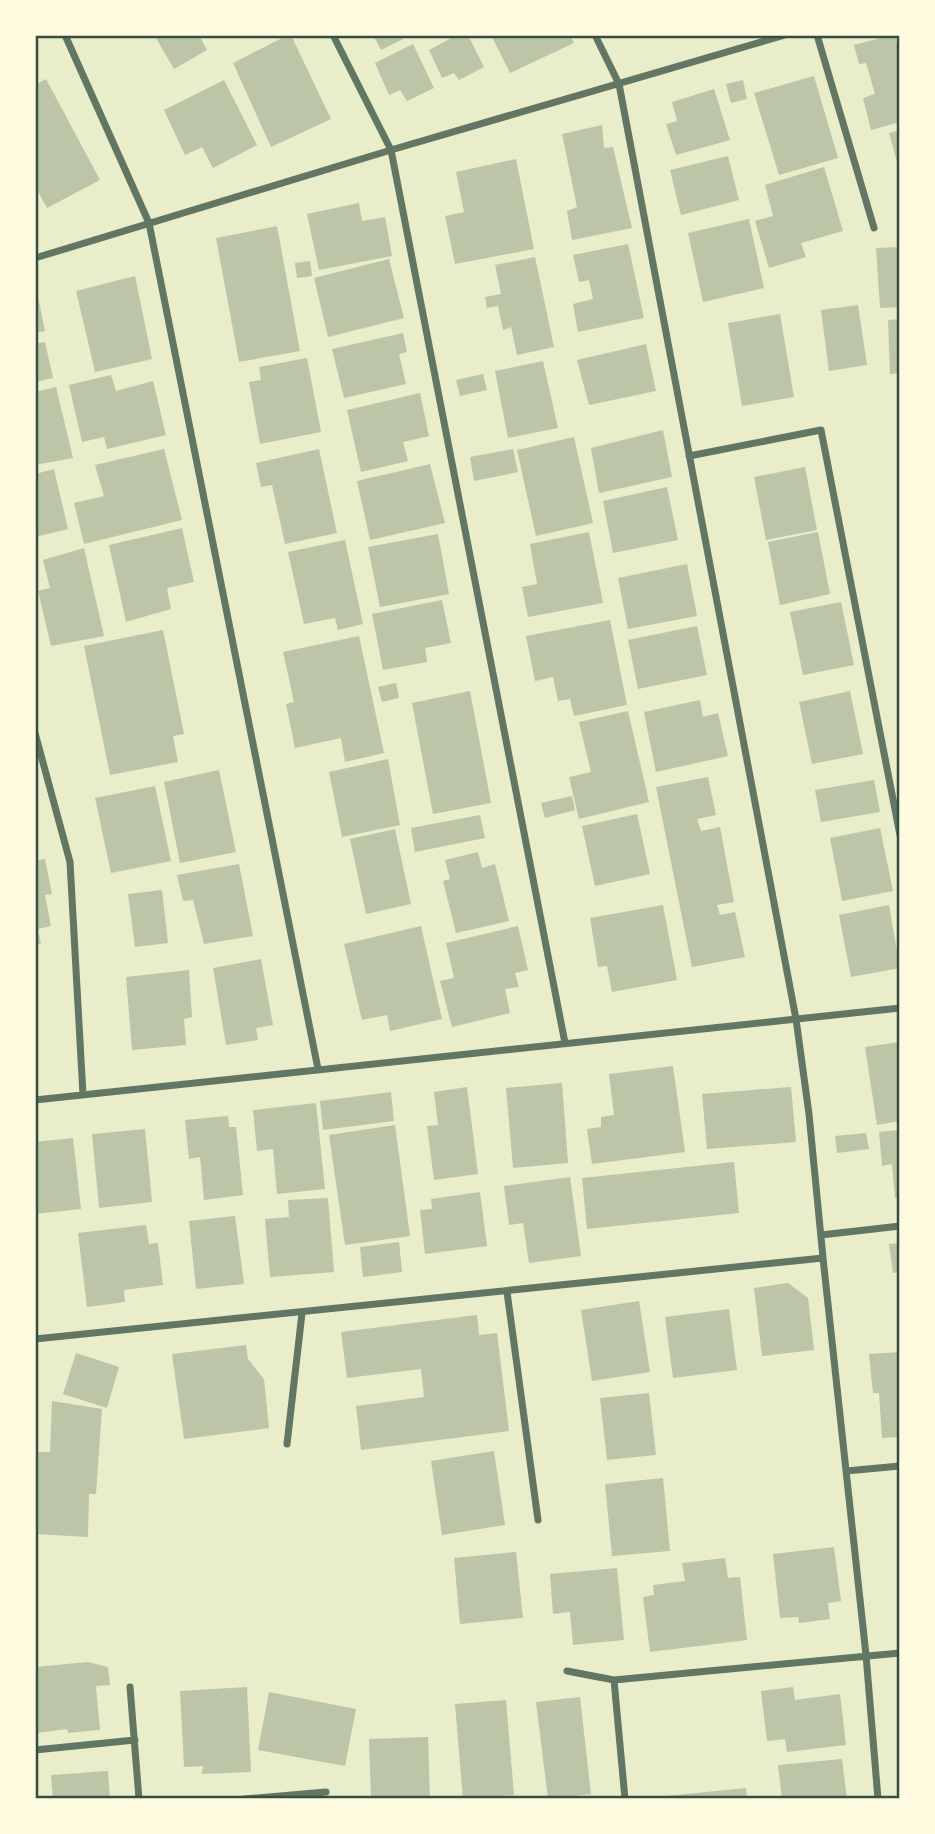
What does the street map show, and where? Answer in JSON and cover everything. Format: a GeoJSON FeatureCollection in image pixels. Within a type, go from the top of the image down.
{"type":"FeatureCollection","features":[{"type":"Feature","properties":{"kind":"street"},"geometry":{"type":"LineString","coordinates":[[65,35],[149,222],[318,1069]]}},
{"type":"Feature","properties":{"kind":"street"},"geometry":{"type":"LineString","coordinates":[[333,35],[391,150],[565,1043]]}},
{"type":"Feature","properties":{"kind":"street"},"geometry":{"type":"LineString","coordinates":[[595,35],[620,84],[796,1019],[810,1114],[866,1655],[878,1799]]}},
{"type":"Feature","properties":{"kind":"street"},"geometry":{"type":"LineString","coordinates":[[35,258],[785,35]]}},
{"type":"Feature","properties":{"kind":"street"},"geometry":{"type":"LineString","coordinates":[[817,35],[874,228]]}},
{"type":"Feature","properties":{"kind":"street"},"geometry":{"type":"LineString","coordinates":[[689,456],[821,430],[900,835]]}},
{"type":"Feature","properties":{"kind":"street"},"geometry":{"type":"LineString","coordinates":[[35,733],[70,862],[83,1095]]}},
{"type":"Feature","properties":{"kind":"street"},"geometry":{"type":"LineString","coordinates":[[35,1100],[900,1008]]}},
{"type":"Feature","properties":{"kind":"street"},"geometry":{"type":"LineString","coordinates":[[821,1235],[900,1226]]}},
{"type":"Feature","properties":{"kind":"street"},"geometry":{"type":"LineString","coordinates":[[35,1339],[823,1258]]}},
{"type":"Feature","properties":{"kind":"street"},"geometry":{"type":"LineString","coordinates":[[507,1292],[538,1520]]}},
{"type":"Feature","properties":{"kind":"street"},"geometry":{"type":"LineString","coordinates":[[287,1444],[302,1313]]}},
{"type":"Feature","properties":{"kind":"street"},"geometry":{"type":"LineString","coordinates":[[846,1471],[900,1466]]}},
{"type":"Feature","properties":{"kind":"street"},"geometry":{"type":"LineString","coordinates":[[567,1671],[614,1681],[900,1653]]}},
{"type":"Feature","properties":{"kind":"street"},"geometry":{"type":"LineString","coordinates":[[614,1681],[625,1799]]}},
{"type":"Feature","properties":{"kind":"street"},"geometry":{"type":"LineString","coordinates":[[130,1687],[139,1799]]}},
{"type":"Feature","properties":{"kind":"street"},"geometry":{"type":"LineString","coordinates":[[35,1749],[135,1740]]}},
{"type":"Feature","properties":{"kind":"street"},"geometry":{"type":"LineString","coordinates":[[244,1799],[326,1792]]}},
{"type":"Feature","properties":{"kind":"building"},"geometry":{"type":"Polygon","coordinates":[[[161,35],[199,35],[207,50],[174,69],[156,38],[161,35]]]}},
{"type":"Feature","properties":{"kind":"building"},"geometry":{"type":"Polygon","coordinates":[[[291,35],[331,119],[271,147],[233,63],[291,35]]]}},
{"type":"Feature","properties":{"kind":"building"},"geometry":{"type":"Polygon","coordinates":[[[373,35],[411,35],[381,50],[373,35]]]}},
{"type":"Feature","properties":{"kind":"building"},"geometry":{"type":"Polygon","coordinates":[[[457,35],[468,35],[484,67],[459,80],[454,73],[442,78],[429,50],[457,35]]]}},
{"type":"Feature","properties":{"kind":"building"},"geometry":{"type":"Polygon","coordinates":[[[491,35],[570,35],[574,43],[510,73],[491,35]]]}},
{"type":"Feature","properties":{"kind":"building"},"geometry":{"type":"Polygon","coordinates":[[[895,35],[900,49],[900,122],[871,130],[863,98],[875,94],[866,63],[859,64],[854,45],[895,35]]]}},
{"type":"Feature","properties":{"kind":"building"},"geometry":{"type":"Polygon","coordinates":[[[413,44],[434,88],[407,101],[400,90],[389,95],[375,63],[413,44]]]}},
{"type":"Feature","properties":{"kind":"building"},"geometry":{"type":"Polygon","coordinates":[[[814,76],[838,158],[779,175],[754,93],[814,76]]]}},
{"type":"Feature","properties":{"kind":"building"},"geometry":{"type":"Polygon","coordinates":[[[46,79],[100,180],[47,208],[35,186],[35,85],[46,79]]]}},
{"type":"Feature","properties":{"kind":"building"},"geometry":{"type":"Polygon","coordinates":[[[224,80],[257,145],[213,168],[202,147],[185,155],[164,110],[224,80]]]}},
{"type":"Feature","properties":{"kind":"building"},"geometry":{"type":"Polygon","coordinates":[[[743,80],[747,99],[731,103],[726,84],[743,80]]]}},
{"type":"Feature","properties":{"kind":"building"},"geometry":{"type":"Polygon","coordinates":[[[714,89],[730,140],[676,155],[666,124],[677,121],[672,102],[714,89]]]}},
{"type":"Feature","properties":{"kind":"building"},"geometry":{"type":"Polygon","coordinates":[[[602,125],[604,148],[613,147],[632,228],[572,240],[567,211],[577,207],[562,134],[602,125]]]}},
{"type":"Feature","properties":{"kind":"building"},"geometry":{"type":"Polygon","coordinates":[[[900,130],[900,169],[899,169],[889,133],[900,130]]]}},
{"type":"Feature","properties":{"kind":"building"},"geometry":{"type":"Polygon","coordinates":[[[728,156],[739,200],[681,215],[670,170],[728,156]]]}},
{"type":"Feature","properties":{"kind":"building"},"geometry":{"type":"Polygon","coordinates":[[[516,159],[534,249],[455,264],[445,216],[464,212],[456,172],[516,159]]]}},
{"type":"Feature","properties":{"kind":"building"},"geometry":{"type":"Polygon","coordinates":[[[824,167],[843,231],[801,243],[806,257],[769,268],[755,221],[773,216],[765,185],[824,167]]]}},
{"type":"Feature","properties":{"kind":"building"},"geometry":{"type":"Polygon","coordinates":[[[359,203],[362,221],[385,217],[392,256],[319,270],[307,214],[359,203]]]}},
{"type":"Feature","properties":{"kind":"building"},"geometry":{"type":"Polygon","coordinates":[[[749,219],[764,288],[703,302],[688,233],[749,219]]]}},
{"type":"Feature","properties":{"kind":"building"},"geometry":{"type":"Polygon","coordinates":[[[277,226],[300,351],[239,362],[216,238],[277,226]]]}},
{"type":"Feature","properties":{"kind":"building"},"geometry":{"type":"Polygon","coordinates":[[[628,244],[644,318],[578,332],[573,304],[593,299],[589,280],[579,282],[573,255],[628,244]]]}},
{"type":"Feature","properties":{"kind":"building"},"geometry":{"type":"Polygon","coordinates":[[[900,247],[900,307],[880,308],[876,248],[900,247]]]}},
{"type":"Feature","properties":{"kind":"building"},"geometry":{"type":"Polygon","coordinates":[[[535,257],[554,347],[517,355],[511,327],[503,330],[498,306],[487,308],[485,297],[501,294],[495,265],[535,257]]]}},
{"type":"Feature","properties":{"kind":"building"},"geometry":{"type":"Polygon","coordinates":[[[389,259],[404,318],[328,337],[314,278],[389,259]]]}},
{"type":"Feature","properties":{"kind":"building"},"geometry":{"type":"Polygon","coordinates":[[[310,261],[312,276],[297,278],[295,263],[310,261]]]}},
{"type":"Feature","properties":{"kind":"building"},"geometry":{"type":"Polygon","coordinates":[[[135,276],[152,359],[95,372],[76,291],[135,276]]]}},
{"type":"Feature","properties":{"kind":"building"},"geometry":{"type":"Polygon","coordinates":[[[37,292],[45,331],[35,333],[35,293],[37,292]]]}},
{"type":"Feature","properties":{"kind":"building"},"geometry":{"type":"Polygon","coordinates":[[[858,305],[867,365],[829,371],[821,310],[858,305]]]}},
{"type":"Feature","properties":{"kind":"building"},"geometry":{"type":"Polygon","coordinates":[[[780,314],[794,397],[742,406],[728,323],[780,314]]]}},
{"type":"Feature","properties":{"kind":"building"},"geometry":{"type":"Polygon","coordinates":[[[900,319],[900,373],[890,374],[888,320],[900,319]]]}},
{"type":"Feature","properties":{"kind":"building"},"geometry":{"type":"Polygon","coordinates":[[[403,333],[407,352],[399,354],[406,384],[344,398],[332,349],[403,333]]]}},
{"type":"Feature","properties":{"kind":"building"},"geometry":{"type":"Polygon","coordinates":[[[45,342],[53,378],[35,382],[35,344],[45,342]]]}},
{"type":"Feature","properties":{"kind":"building"},"geometry":{"type":"Polygon","coordinates":[[[646,344],[656,391],[589,405],[577,360],[646,344]]]}},
{"type":"Feature","properties":{"kind":"building"},"geometry":{"type":"Polygon","coordinates":[[[307,358],[321,432],[260,444],[249,382],[261,380],[259,367],[307,358]]]}},
{"type":"Feature","properties":{"kind":"building"},"geometry":{"type":"Polygon","coordinates":[[[543,361],[558,428],[508,438],[495,371],[543,361]]]}},
{"type":"Feature","properties":{"kind":"building"},"geometry":{"type":"Polygon","coordinates":[[[483,374],[487,390],[460,396],[456,380],[483,374]]]}},
{"type":"Feature","properties":{"kind":"building"},"geometry":{"type":"Polygon","coordinates":[[[111,375],[116,391],[153,381],[166,435],[107,449],[104,437],[82,442],[69,385],[111,375]]]}},
{"type":"Feature","properties":{"kind":"building"},"geometry":{"type":"Polygon","coordinates":[[[56,387],[73,458],[35,465],[35,392],[56,387]]]}},
{"type":"Feature","properties":{"kind":"building"},"geometry":{"type":"Polygon","coordinates":[[[420,393],[429,436],[403,442],[408,461],[361,472],[347,410],[420,393]]]}},
{"type":"Feature","properties":{"kind":"building"},"geometry":{"type":"Polygon","coordinates":[[[663,430],[672,477],[599,493],[591,448],[663,430]]]}},
{"type":"Feature","properties":{"kind":"building"},"geometry":{"type":"Polygon","coordinates":[[[574,437],[593,523],[536,536],[517,450],[574,437]]]}},
{"type":"Feature","properties":{"kind":"building"},"geometry":{"type":"Polygon","coordinates":[[[164,449],[182,520],[84,544],[74,503],[104,496],[95,465],[164,449]]]}},
{"type":"Feature","properties":{"kind":"building"},"geometry":{"type":"Polygon","coordinates":[[[319,449],[337,533],[285,544],[272,485],[261,487],[256,463],[319,449]]]}},
{"type":"Feature","properties":{"kind":"building"},"geometry":{"type":"Polygon","coordinates":[[[513,449],[518,472],[474,481],[470,457],[513,449]]]}},
{"type":"Feature","properties":{"kind":"building"},"geometry":{"type":"Polygon","coordinates":[[[430,464],[445,523],[370,540],[357,481],[430,464]]]}},
{"type":"Feature","properties":{"kind":"building"},"geometry":{"type":"Polygon","coordinates":[[[805,467],[817,530],[766,540],[754,477],[805,467]]]}},
{"type":"Feature","properties":{"kind":"building"},"geometry":{"type":"Polygon","coordinates":[[[54,469],[68,529],[35,537],[35,474],[54,469]]]}},
{"type":"Feature","properties":{"kind":"building"},"geometry":{"type":"Polygon","coordinates":[[[667,487],[678,540],[613,553],[603,501],[667,487]]]}},
{"type":"Feature","properties":{"kind":"building"},"geometry":{"type":"Polygon","coordinates":[[[182,528],[194,582],[167,588],[171,609],[126,622],[109,545],[182,528]]]}},
{"type":"Feature","properties":{"kind":"building"},"geometry":{"type":"Polygon","coordinates":[[[589,532],[603,603],[528,617],[522,587],[537,584],[530,544],[589,532]]]}},
{"type":"Feature","properties":{"kind":"building"},"geometry":{"type":"Polygon","coordinates":[[[818,532],[830,594],[780,605],[768,542],[818,532]]]}},
{"type":"Feature","properties":{"kind":"building"},"geometry":{"type":"Polygon","coordinates":[[[438,534],[449,594],[380,607],[368,547],[438,534]]]}},
{"type":"Feature","properties":{"kind":"building"},"geometry":{"type":"Polygon","coordinates":[[[345,540],[363,624],[338,630],[335,618],[304,624],[288,552],[345,540]]]}},
{"type":"Feature","properties":{"kind":"building"},"geometry":{"type":"Polygon","coordinates":[[[84,548],[104,636],[51,646],[38,591],[50,588],[43,560],[84,548]]]}},
{"type":"Feature","properties":{"kind":"building"},"geometry":{"type":"Polygon","coordinates":[[[687,564],[697,616],[628,629],[618,578],[687,564]]]}},
{"type":"Feature","properties":{"kind":"building"},"geometry":{"type":"Polygon","coordinates":[[[442,600],[451,643],[425,648],[427,662],[383,670],[372,614],[442,600]]]}},
{"type":"Feature","properties":{"kind":"building"},"geometry":{"type":"Polygon","coordinates":[[[841,602],[854,665],[803,675],[790,612],[841,602]]]}},
{"type":"Feature","properties":{"kind":"building"},"geometry":{"type":"Polygon","coordinates":[[[610,620],[627,705],[574,716],[570,699],[558,701],[553,677],[535,681],[526,636],[610,620]]]}},
{"type":"Feature","properties":{"kind":"building"},"geometry":{"type":"Polygon","coordinates":[[[697,626],[707,675],[638,689],[628,640],[697,626]]]}},
{"type":"Feature","properties":{"kind":"building"},"geometry":{"type":"Polygon","coordinates":[[[163,630],[184,734],[173,736],[178,762],[110,775],[84,646],[163,630]]]}},
{"type":"Feature","properties":{"kind":"building"},"geometry":{"type":"Polygon","coordinates":[[[359,636],[384,753],[345,762],[341,738],[295,748],[286,704],[294,702],[283,652],[359,636]]]}},
{"type":"Feature","properties":{"kind":"building"},"geometry":{"type":"Polygon","coordinates":[[[396,683],[399,698],[382,702],[378,687],[396,683]]]}},
{"type":"Feature","properties":{"kind":"building"},"geometry":{"type":"Polygon","coordinates":[[[470,691],[491,803],[433,814],[412,703],[470,691]]]}},
{"type":"Feature","properties":{"kind":"building"},"geometry":{"type":"Polygon","coordinates":[[[850,691],[863,754],[812,764],[799,702],[850,691]]]}},
{"type":"Feature","properties":{"kind":"building"},"geometry":{"type":"Polygon","coordinates":[[[700,700],[703,717],[718,713],[728,756],[656,772],[644,712],[700,700]]]}},
{"type":"Feature","properties":{"kind":"building"},"geometry":{"type":"Polygon","coordinates":[[[628,711],[649,802],[579,819],[569,777],[591,772],[579,722],[628,711]]]}},
{"type":"Feature","properties":{"kind":"building"},"geometry":{"type":"Polygon","coordinates":[[[388,759],[400,825],[342,837],[329,772],[388,759]]]}},
{"type":"Feature","properties":{"kind":"building"},"geometry":{"type":"Polygon","coordinates":[[[219,770],[236,852],[180,863],[164,782],[219,770]]]}},
{"type":"Feature","properties":{"kind":"building"},"geometry":{"type":"Polygon","coordinates":[[[708,777],[716,815],[697,819],[701,831],[720,827],[734,902],[717,905],[720,915],[735,912],[745,957],[692,967],[656,787],[708,777]]]}},
{"type":"Feature","properties":{"kind":"building"},"geometry":{"type":"Polygon","coordinates":[[[874,780],[880,812],[821,822],[815,790],[874,780]]]}},
{"type":"Feature","properties":{"kind":"building"},"geometry":{"type":"Polygon","coordinates":[[[155,786],[171,861],[111,873],[95,798],[155,786]]]}},
{"type":"Feature","properties":{"kind":"building"},"geometry":{"type":"Polygon","coordinates":[[[572,796],[575,810],[545,818],[541,803],[572,796]]]}},
{"type":"Feature","properties":{"kind":"building"},"geometry":{"type":"Polygon","coordinates":[[[637,814],[650,874],[595,886],[582,826],[637,814]]]}},
{"type":"Feature","properties":{"kind":"building"},"geometry":{"type":"Polygon","coordinates":[[[480,815],[485,838],[415,852],[411,828],[480,815]]]}},
{"type":"Feature","properties":{"kind":"building"},"geometry":{"type":"Polygon","coordinates":[[[880,828],[893,891],[842,901],[830,838],[880,828]]]}},
{"type":"Feature","properties":{"kind":"building"},"geometry":{"type":"Polygon","coordinates":[[[395,829],[411,904],[366,914],[350,839],[395,829]]]}},
{"type":"Feature","properties":{"kind":"building"},"geometry":{"type":"Polygon","coordinates":[[[478,852],[482,868],[495,864],[509,921],[456,933],[443,881],[450,879],[445,860],[478,852]]]}},
{"type":"Feature","properties":{"kind":"building"},"geometry":{"type":"Polygon","coordinates":[[[45,859],[52,894],[45,895],[51,926],[38,929],[41,944],[35,945],[35,861],[45,859]]]}},
{"type":"Feature","properties":{"kind":"building"},"geometry":{"type":"Polygon","coordinates":[[[239,864],[253,936],[204,944],[193,900],[183,901],[177,875],[239,864]]]}},
{"type":"Feature","properties":{"kind":"building"},"geometry":{"type":"Polygon","coordinates":[[[162,890],[168,943],[135,947],[128,894],[162,890]]]}},
{"type":"Feature","properties":{"kind":"building"},"geometry":{"type":"Polygon","coordinates":[[[663,905],[677,980],[612,992],[607,966],[598,967],[590,918],[663,905]]]}},
{"type":"Feature","properties":{"kind":"building"},"geometry":{"type":"Polygon","coordinates":[[[889,905],[900,968],[851,977],[839,915],[889,905]]]}},
{"type":"Feature","properties":{"kind":"building"},"geometry":{"type":"Polygon","coordinates":[[[421,926],[442,1019],[390,1031],[387,1015],[362,1020],[344,944],[421,926]]]}},
{"type":"Feature","properties":{"kind":"building"},"geometry":{"type":"Polygon","coordinates":[[[518,926],[528,970],[515,973],[519,987],[505,989],[510,1013],[452,1027],[440,981],[454,978],[446,943],[518,926]]]}},
{"type":"Feature","properties":{"kind":"building"},"geometry":{"type":"Polygon","coordinates":[[[261,959],[273,1025],[256,1028],[258,1040],[226,1045],[213,968],[261,959]]]}},
{"type":"Feature","properties":{"kind":"building"},"geometry":{"type":"Polygon","coordinates":[[[189,970],[192,1017],[184,1019],[186,1045],[132,1050],[126,977],[189,970]]]}},
{"type":"Feature","properties":{"kind":"building"},"geometry":{"type":"Polygon","coordinates":[[[900,1042],[900,1121],[877,1125],[865,1047],[900,1042]]]}},
{"type":"Feature","properties":{"kind":"building"},"geometry":{"type":"Polygon","coordinates":[[[673,1066],[685,1152],[592,1164],[587,1129],[601,1127],[601,1117],[614,1115],[609,1074],[673,1066]]]}},
{"type":"Feature","properties":{"kind":"building"},"geometry":{"type":"Polygon","coordinates":[[[562,1083],[568,1163],[513,1168],[506,1088],[562,1083]]]}},
{"type":"Feature","properties":{"kind":"building"},"geometry":{"type":"Polygon","coordinates":[[[467,1087],[478,1174],[434,1180],[427,1126],[438,1125],[434,1092],[467,1087]]]}},
{"type":"Feature","properties":{"kind":"building"},"geometry":{"type":"Polygon","coordinates":[[[791,1087],[796,1142],[707,1149],[702,1094],[791,1087]]]}},
{"type":"Feature","properties":{"kind":"building"},"geometry":{"type":"Polygon","coordinates":[[[391,1092],[394,1121],[323,1130],[320,1101],[391,1092]]]}},
{"type":"Feature","properties":{"kind":"building"},"geometry":{"type":"Polygon","coordinates":[[[316,1103],[325,1189],[277,1194],[273,1149],[257,1151],[253,1110],[316,1103]]]}},
{"type":"Feature","properties":{"kind":"building"},"geometry":{"type":"Polygon","coordinates":[[[228,1116],[229,1127],[236,1127],[243,1195],[204,1200],[200,1157],[189,1159],[185,1120],[228,1116]]]}},
{"type":"Feature","properties":{"kind":"building"},"geometry":{"type":"Polygon","coordinates":[[[395,1125],[410,1236],[345,1245],[329,1135],[395,1125]]]}},
{"type":"Feature","properties":{"kind":"building"},"geometry":{"type":"Polygon","coordinates":[[[145,1129],[152,1202],[99,1208],[92,1134],[145,1129]]]}},
{"type":"Feature","properties":{"kind":"building"},"geometry":{"type":"Polygon","coordinates":[[[900,1130],[900,1198],[895,1198],[892,1164],[882,1166],[879,1132],[900,1130]]]}},
{"type":"Feature","properties":{"kind":"building"},"geometry":{"type":"Polygon","coordinates":[[[866,1133],[869,1149],[837,1153],[835,1136],[866,1133]]]}},
{"type":"Feature","properties":{"kind":"building"},"geometry":{"type":"Polygon","coordinates":[[[73,1138],[81,1209],[35,1214],[35,1142],[73,1138]]]}},
{"type":"Feature","properties":{"kind":"building"},"geometry":{"type":"Polygon","coordinates":[[[734,1162],[739,1213],[587,1229],[582,1178],[734,1162]]]}},
{"type":"Feature","properties":{"kind":"building"},"geometry":{"type":"Polygon","coordinates":[[[570,1177],[581,1256],[529,1263],[523,1223],[509,1225],[504,1186],[570,1177]]]}},
{"type":"Feature","properties":{"kind":"building"},"geometry":{"type":"Polygon","coordinates":[[[480,1192],[487,1246],[425,1254],[420,1210],[432,1209],[431,1199],[480,1192]]]}},
{"type":"Feature","properties":{"kind":"building"},"geometry":{"type":"Polygon","coordinates":[[[328,1198],[334,1272],[270,1277],[265,1219],[289,1217],[288,1200],[328,1198]]]}},
{"type":"Feature","properties":{"kind":"building"},"geometry":{"type":"Polygon","coordinates":[[[235,1216],[244,1284],[196,1289],[189,1221],[235,1216]]]}},
{"type":"Feature","properties":{"kind":"building"},"geometry":{"type":"Polygon","coordinates":[[[146,1225],[149,1244],[158,1243],[163,1285],[124,1290],[125,1302],[87,1307],[78,1233],[146,1225]]]}},
{"type":"Feature","properties":{"kind":"building"},"geometry":{"type":"Polygon","coordinates":[[[399,1242],[402,1272],[363,1277],[360,1247],[399,1242]]]}},
{"type":"Feature","properties":{"kind":"building"},"geometry":{"type":"Polygon","coordinates":[[[900,1243],[900,1272],[893,1273],[889,1244],[900,1243]]]}},
{"type":"Feature","properties":{"kind":"building"},"geometry":{"type":"Polygon","coordinates":[[[788,1283],[808,1298],[814,1350],[762,1356],[754,1288],[788,1283]]]}},
{"type":"Feature","properties":{"kind":"building"},"geometry":{"type":"Polygon","coordinates":[[[639,1301],[650,1372],[592,1381],[581,1310],[639,1301]]]}},
{"type":"Feature","properties":{"kind":"building"},"geometry":{"type":"Polygon","coordinates":[[[729,1309],[737,1370],[673,1378],[665,1317],[729,1309]]]}},
{"type":"Feature","properties":{"kind":"building"},"geometry":{"type":"Polygon","coordinates":[[[477,1315],[479,1335],[497,1333],[509,1431],[361,1450],[356,1406],[424,1397],[421,1369],[347,1378],[341,1332],[477,1315]]]}},
{"type":"Feature","properties":{"kind":"building"},"geometry":{"type":"Polygon","coordinates":[[[246,1345],[248,1359],[264,1379],[269,1428],[184,1439],[172,1354],[246,1345]]]}},
{"type":"Feature","properties":{"kind":"building"},"geometry":{"type":"Polygon","coordinates":[[[900,1352],[900,1437],[882,1438],[879,1393],[873,1393],[869,1354],[900,1352]]]}},
{"type":"Feature","properties":{"kind":"building"},"geometry":{"type":"Polygon","coordinates":[[[76,1353],[119,1367],[107,1408],[63,1394],[76,1353]]]}},
{"type":"Feature","properties":{"kind":"building"},"geometry":{"type":"Polygon","coordinates":[[[649,1393],[656,1455],[607,1460],[600,1398],[649,1393]]]}},
{"type":"Feature","properties":{"kind":"building"},"geometry":{"type":"Polygon","coordinates":[[[52,1401],[102,1409],[96,1494],[89,1494],[88,1537],[35,1534],[35,1452],[50,1452],[52,1401]]]}},
{"type":"Feature","properties":{"kind":"building"},"geometry":{"type":"Polygon","coordinates":[[[494,1451],[505,1525],[442,1535],[431,1461],[494,1451]]]}},
{"type":"Feature","properties":{"kind":"building"},"geometry":{"type":"Polygon","coordinates":[[[663,1478],[670,1551],[612,1556],[605,1484],[663,1478]]]}},
{"type":"Feature","properties":{"kind":"building"},"geometry":{"type":"Polygon","coordinates":[[[834,1547],[841,1601],[828,1603],[830,1619],[799,1623],[798,1617],[780,1618],[773,1554],[834,1547]]]}},
{"type":"Feature","properties":{"kind":"building"},"geometry":{"type":"Polygon","coordinates":[[[516,1552],[523,1618],[460,1624],[454,1558],[516,1552]]]}},
{"type":"Feature","properties":{"kind":"building"},"geometry":{"type":"Polygon","coordinates":[[[725,1558],[728,1578],[740,1577],[747,1640],[650,1652],[643,1597],[654,1595],[653,1585],[685,1581],[682,1563],[725,1558]]]}},
{"type":"Feature","properties":{"kind":"building"},"geometry":{"type":"Polygon","coordinates":[[[617,1568],[624,1640],[573,1645],[570,1612],[553,1614],[550,1574],[617,1568]]]}},
{"type":"Feature","properties":{"kind":"building"},"geometry":{"type":"Polygon","coordinates":[[[88,1662],[108,1667],[110,1685],[96,1686],[100,1730],[68,1733],[67,1729],[37,1733],[35,1667],[88,1662]]]}},
{"type":"Feature","properties":{"kind":"building"},"geometry":{"type":"Polygon","coordinates":[[[247,1687],[251,1772],[202,1774],[203,1766],[184,1767],[180,1691],[247,1687]]]}},
{"type":"Feature","properties":{"kind":"building"},"geometry":{"type":"Polygon","coordinates":[[[793,1687],[795,1700],[840,1694],[846,1745],[787,1752],[785,1739],[767,1741],[761,1691],[793,1687]]]}},
{"type":"Feature","properties":{"kind":"building"},"geometry":{"type":"Polygon","coordinates":[[[269,1692],[356,1709],[345,1766],[258,1750],[269,1692]]]}},
{"type":"Feature","properties":{"kind":"building"},"geometry":{"type":"Polygon","coordinates":[[[580,1697],[591,1794],[548,1799],[536,1702],[580,1697]]]}},
{"type":"Feature","properties":{"kind":"building"},"geometry":{"type":"Polygon","coordinates":[[[506,1700],[514,1795],[463,1799],[455,1704],[506,1700]]]}},
{"type":"Feature","properties":{"kind":"building"},"geometry":{"type":"Polygon","coordinates":[[[428,1737],[430,1799],[371,1799],[369,1739],[428,1737]]]}},
{"type":"Feature","properties":{"kind":"building"},"geometry":{"type":"Polygon","coordinates":[[[842,1759],[847,1799],[782,1799],[778,1765],[842,1759]]]}},
{"type":"Feature","properties":{"kind":"building"},"geometry":{"type":"Polygon","coordinates":[[[108,1771],[110,1799],[53,1799],[51,1775],[108,1771]]]}},
{"type":"Feature","properties":{"kind":"building"},"geometry":{"type":"Polygon","coordinates":[[[746,1788],[747,1799],[667,1799],[666,1796],[746,1788]]]}}]}
